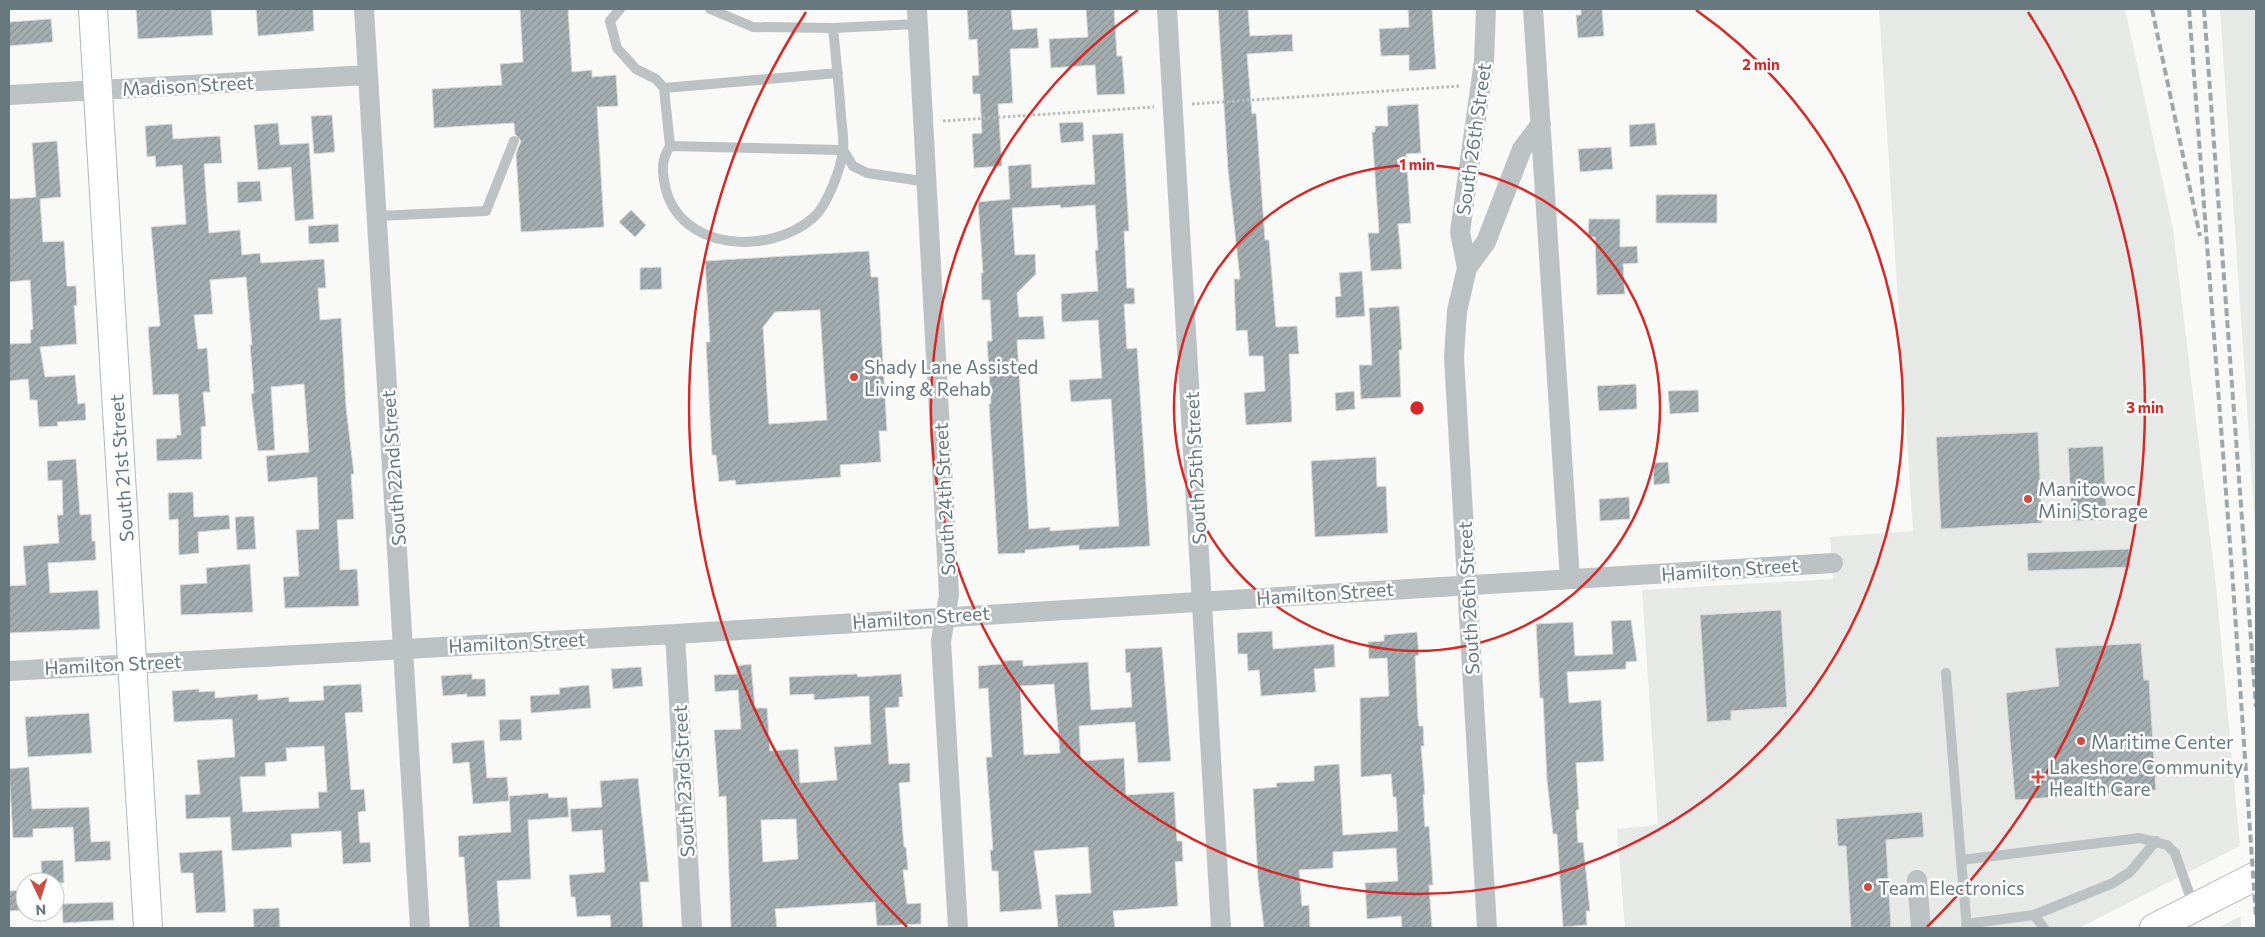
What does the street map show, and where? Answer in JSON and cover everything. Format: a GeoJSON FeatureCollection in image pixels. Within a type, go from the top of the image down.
{"type":"FeatureCollection","features":[{"type":"Feature","properties":{"kind":"street","name":"South 21st Street"},"geometry":{"type":"LineString","coordinates":[[93,9],[148,928]]}},
{"type":"Feature","properties":{"kind":"street","name":"South 22nd Street"},"geometry":{"type":"LineString","coordinates":[[364,9],[420,928]]}},
{"type":"Feature","properties":{"kind":"street","name":"South 25th Street"},"geometry":{"type":"LineString","coordinates":[[1168,9],[1221,928]]}},
{"type":"Feature","properties":{"kind":"street","name":"South 26th Street"},"geometry":{"type":"LineString","coordinates":[[1467,268],[1460,232],[1480,84],[1486,9]]}},
{"type":"Feature","properties":{"kind":"street"},"geometry":{"type":"LineString","coordinates":[[1533,9],[1570,579]]}},
{"type":"Feature","properties":{"kind":"street","name":"South 24th Street"},"geometry":{"type":"LineString","coordinates":[[918,16],[949,595],[941,641],[958,928]]}},
{"type":"Feature","properties":{"kind":"street","name":"Madison Street"},"geometry":{"type":"LineString","coordinates":[[9,95],[368,75]]}},
{"type":"Feature","properties":{"kind":"street","name":"South 26th Street"},"geometry":{"type":"LineString","coordinates":[[1487,928],[1454,357],[1457,311],[1467,268],[1486,242],[1522,149],[1541,124]]}},
{"type":"Feature","properties":{"kind":"street","name":"Hamilton Street"},"geometry":{"type":"LineString","coordinates":[[9,671],[404,647],[674,634],[1834,563]]}},
{"type":"Feature","properties":{"kind":"street","name":"South 23rd Street"},"geometry":{"type":"LineString","coordinates":[[674,634],[692,928]]}},
{"type":"Feature","properties":{"kind":"street"},"geometry":{"type":"LineString","coordinates":[[2159,927],[2256,876]]}},
{"type":"Feature","properties":{"kind":"street"},"geometry":{"type":"LineString","coordinates":[[1917,880],[1921,928]]}},
{"type":"Feature","properties":{"kind":"lane"},"geometry":{"type":"LineString","coordinates":[[620,9],[610,21],[617,48],[636,68],[656,79],[664,88],[670,146],[663,157],[662,169],[666,190],[678,215],[694,230],[715,239],[737,241],[773,238],[785,234],[813,218],[829,197],[843,150],[833,28]]}},
{"type":"Feature","properties":{"kind":"lane"},"geometry":{"type":"LineString","coordinates":[[710,9],[753,27],[833,28],[918,16]]}},
{"type":"Feature","properties":{"kind":"lane"},"geometry":{"type":"LineString","coordinates":[[664,88],[838,73]]}},
{"type":"Feature","properties":{"kind":"lane"},"geometry":{"type":"LineString","coordinates":[[376,216],[486,211],[514,141]]}},
{"type":"Feature","properties":{"kind":"lane"},"geometry":{"type":"LineString","coordinates":[[670,146],[843,150]]}},
{"type":"Feature","properties":{"kind":"lane"},"geometry":{"type":"LineString","coordinates":[[843,150],[853,166],[867,173],[928,182]]}},
{"type":"Feature","properties":{"kind":"lane"},"geometry":{"type":"LineString","coordinates":[[1946,673],[1966,926],[2034,915],[2113,882],[2130,872],[2156,841]]}},
{"type":"Feature","properties":{"kind":"lane"},"geometry":{"type":"LineString","coordinates":[[1961,860],[2140,838],[2156,841],[2167,845],[2175,853],[2194,908]]}},
{"type":"Feature","properties":{"kind":"lane"},"geometry":{"type":"LineString","coordinates":[[2034,915],[2044,928]]}},
{"type":"Feature","properties":{"kind":"path"},"geometry":{"type":"LineString","coordinates":[[925,122],[1480,84]]}},
{"type":"Feature","properties":{"kind":"shaded area"},"geometry":{"type":"Polygon","coordinates":[[[1879,9],[2125,9],[2173,229],[2216,586],[2240,846],[2079,928],[1625,928],[1617,829],[1658,825],[1642,590],[1833,579],[1830,537],[1913,531],[1879,9]]]}},
{"type":"Feature","properties":{"kind":"shaded area"},"geometry":{"type":"Polygon","coordinates":[[[2220,9],[2256,9],[2256,541],[2220,9]]]}},
{"type":"Feature","properties":{"kind":"shaded area"},"geometry":{"type":"Polygon","coordinates":[[[2241,916],[2241,928],[2217,928],[2241,916]]]}},
{"type":"Feature","properties":{"kind":"building"},"geometry":{"type":"Polygon","coordinates":[[[136,9],[211,9],[213,35],[138,39],[136,9]]]}},
{"type":"Feature","properties":{"kind":"building"},"geometry":{"type":"Polygon","coordinates":[[[256,9],[313,9],[314,31],[258,36],[256,9]]]}},
{"type":"Feature","properties":{"kind":"building"},"geometry":{"type":"Polygon","coordinates":[[[520,9],[568,9],[572,72],[592,70],[592,77],[616,75],[618,106],[597,107],[604,227],[521,232],[516,154],[521,141],[515,134],[514,123],[434,128],[432,89],[502,85],[500,64],[523,62],[520,9]]]}},
{"type":"Feature","properties":{"kind":"building"},"geometry":{"type":"Polygon","coordinates":[[[967,9],[1011,9],[1013,30],[1037,28],[1039,48],[1010,49],[1013,103],[998,104],[1002,166],[974,168],[972,134],[982,133],[980,94],[973,94],[972,76],[979,75],[977,39],[969,40],[967,9]]]}},
{"type":"Feature","properties":{"kind":"building"},"geometry":{"type":"Polygon","coordinates":[[[1086,9],[1114,9],[1117,56],[1122,56],[1125,94],[1097,95],[1095,65],[1051,68],[1049,39],[1088,37],[1086,9]]]}},
{"type":"Feature","properties":{"kind":"building"},"geometry":{"type":"Polygon","coordinates":[[[1218,9],[1248,9],[1250,36],[1292,34],[1293,51],[1247,54],[1252,114],[1256,113],[1265,240],[1269,240],[1276,327],[1297,326],[1299,354],[1289,354],[1292,422],[1246,425],[1244,393],[1265,391],[1263,356],[1249,356],[1247,330],[1236,331],[1234,279],[1240,279],[1228,170],[1218,9]]]}},
{"type":"Feature","properties":{"kind":"building"},"geometry":{"type":"Polygon","coordinates":[[[1408,9],[1432,9],[1436,69],[1409,71],[1409,55],[1381,56],[1379,29],[1409,27],[1408,9]]]}},
{"type":"Feature","properties":{"kind":"building"},"geometry":{"type":"Polygon","coordinates":[[[1581,9],[1602,9],[1604,36],[1578,38],[1576,15],[1581,15],[1581,9]]]}},
{"type":"Feature","properties":{"kind":"building"},"geometry":{"type":"Polygon","coordinates":[[[51,19],[53,42],[9,46],[9,22],[51,19]]]}},
{"type":"Feature","properties":{"kind":"building"},"geometry":{"type":"Polygon","coordinates":[[[1418,104],[1421,153],[1406,154],[1411,223],[1398,224],[1402,269],[1371,271],[1368,233],[1379,233],[1372,132],[1375,132],[1375,126],[1388,126],[1387,106],[1418,104]]]}},
{"type":"Feature","properties":{"kind":"building"},"geometry":{"type":"Polygon","coordinates":[[[332,115],[335,152],[314,154],[311,116],[332,115]]]}},
{"type":"Feature","properties":{"kind":"building"},"geometry":{"type":"Polygon","coordinates":[[[1083,122],[1084,141],[1061,143],[1059,123],[1083,122]]]}},
{"type":"Feature","properties":{"kind":"building"},"geometry":{"type":"Polygon","coordinates":[[[278,123],[280,145],[309,143],[314,219],[295,221],[291,167],[258,170],[254,125],[278,123]]]}},
{"type":"Feature","properties":{"kind":"building"},"geometry":{"type":"Polygon","coordinates":[[[1655,123],[1657,145],[1630,147],[1629,125],[1655,123]]]}},
{"type":"Feature","properties":{"kind":"building"},"geometry":{"type":"Polygon","coordinates":[[[172,124],[173,139],[220,136],[222,163],[204,164],[209,233],[240,230],[242,255],[260,253],[261,263],[324,259],[326,288],[318,288],[320,320],[341,318],[346,407],[354,474],[351,474],[354,519],[337,520],[340,570],[357,569],[359,606],[285,608],[283,577],[299,576],[296,530],[319,529],[317,477],[268,482],[266,456],[309,452],[304,384],[271,387],[275,450],[258,451],[251,394],[254,393],[250,345],[252,345],[246,277],[210,280],[213,314],[194,315],[198,349],[207,348],[210,392],[203,392],[206,426],[201,427],[202,459],[157,461],[156,439],[177,438],[176,435],[181,435],[178,394],[153,395],[148,327],[160,326],[151,227],[186,224],[182,165],[156,167],[155,156],[147,157],[145,126],[172,124]]]}},
{"type":"Feature","properties":{"kind":"building"},"geometry":{"type":"Polygon","coordinates":[[[1123,133],[1129,231],[1124,231],[1127,288],[1134,288],[1135,304],[1124,304],[1127,349],[1137,348],[1150,546],[1079,550],[1079,545],[1025,550],[1025,553],[998,554],[987,341],[992,341],[990,300],[982,300],[981,273],[983,273],[978,202],[1010,199],[1008,166],[1031,164],[1032,188],[1095,184],[1092,135],[1123,133]],[[1060,205],[1012,208],[1015,255],[1035,254],[1036,274],[1017,293],[1019,317],[1043,316],[1045,339],[1017,340],[1029,529],[1050,527],[1050,531],[1119,526],[1111,399],[1071,402],[1069,380],[1102,378],[1098,320],[1062,322],[1061,294],[1098,291],[1095,250],[1098,250],[1095,205],[1061,208],[1060,205]]]}},
{"type":"Feature","properties":{"kind":"building"},"geometry":{"type":"Polygon","coordinates":[[[57,141],[61,197],[40,199],[43,242],[64,241],[67,286],[76,286],[77,305],[74,306],[77,344],[40,347],[45,377],[75,375],[78,404],[85,403],[86,420],[57,422],[58,426],[39,427],[37,400],[30,400],[28,379],[9,381],[9,344],[31,343],[30,330],[33,329],[30,280],[9,282],[9,199],[36,197],[32,143],[57,141]]]}},
{"type":"Feature","properties":{"kind":"building"},"geometry":{"type":"Polygon","coordinates":[[[1611,147],[1613,169],[1580,172],[1578,149],[1611,147]]]}},
{"type":"Feature","properties":{"kind":"building"},"geometry":{"type":"Polygon","coordinates":[[[260,181],[262,201],[238,203],[237,182],[260,181]]]}},
{"type":"Feature","properties":{"kind":"building"},"geometry":{"type":"Polygon","coordinates":[[[1717,194],[1717,223],[1656,223],[1656,195],[1717,194]]]}},
{"type":"Feature","properties":{"kind":"building"},"geometry":{"type":"Polygon","coordinates":[[[631,210],[646,225],[635,237],[619,222],[631,210]]]}},
{"type":"Feature","properties":{"kind":"building"},"geometry":{"type":"Polygon","coordinates":[[[1589,219],[1620,219],[1620,247],[1637,246],[1638,263],[1623,264],[1625,294],[1597,295],[1595,237],[1588,237],[1589,219]]]}},
{"type":"Feature","properties":{"kind":"building"},"geometry":{"type":"Polygon","coordinates":[[[338,224],[339,242],[309,244],[308,226],[338,224]]]}},
{"type":"Feature","properties":{"kind":"building","name":"Shady Lane Assisted Living & Rehab"},"geometry":{"type":"Polygon","coordinates":[[[869,251],[871,277],[878,277],[887,431],[879,431],[881,462],[840,465],[841,477],[736,485],[735,480],[719,482],[716,455],[712,455],[706,342],[710,342],[705,261],[869,251]],[[820,310],[775,312],[763,327],[769,424],[827,420],[820,310]]]}},
{"type":"Feature","properties":{"kind":"building"},"geometry":{"type":"Polygon","coordinates":[[[661,267],[662,289],[640,290],[640,268],[661,267]]]}},
{"type":"Feature","properties":{"kind":"building"},"geometry":{"type":"Polygon","coordinates":[[[1362,271],[1365,316],[1336,318],[1335,297],[1341,296],[1339,273],[1362,271]]]}},
{"type":"Feature","properties":{"kind":"building"},"geometry":{"type":"Polygon","coordinates":[[[1399,306],[1402,350],[1399,350],[1401,397],[1361,399],[1359,365],[1372,365],[1369,308],[1399,306]]]}},
{"type":"Feature","properties":{"kind":"building"},"geometry":{"type":"Polygon","coordinates":[[[1636,384],[1637,409],[1599,411],[1597,386],[1636,384]]]}},
{"type":"Feature","properties":{"kind":"building"},"geometry":{"type":"Polygon","coordinates":[[[1698,390],[1699,412],[1670,414],[1668,391],[1698,390]]]}},
{"type":"Feature","properties":{"kind":"building"},"geometry":{"type":"Polygon","coordinates":[[[1354,391],[1355,409],[1336,411],[1335,393],[1354,391]]]}},
{"type":"Feature","properties":{"kind":"building"},"geometry":{"type":"Polygon","coordinates":[[[2038,432],[2042,523],[1941,529],[1936,437],[2038,432]]]}},
{"type":"Feature","properties":{"kind":"building"},"geometry":{"type":"Polygon","coordinates":[[[2103,446],[2107,520],[2072,521],[2068,448],[2103,446]]]}},
{"type":"Feature","properties":{"kind":"building"},"geometry":{"type":"Polygon","coordinates":[[[1376,457],[1377,487],[1386,486],[1388,533],[1315,537],[1311,461],[1376,457]]]}},
{"type":"Feature","properties":{"kind":"building"},"geometry":{"type":"Polygon","coordinates":[[[76,459],[80,515],[91,514],[92,541],[95,541],[96,560],[48,563],[50,593],[98,590],[100,629],[9,633],[9,586],[26,585],[23,546],[59,543],[57,515],[63,515],[62,480],[48,481],[47,461],[76,459]]]}},
{"type":"Feature","properties":{"kind":"building"},"geometry":{"type":"Polygon","coordinates":[[[1668,462],[1670,483],[1654,485],[1653,463],[1668,462]]]}},
{"type":"Feature","properties":{"kind":"building"},"geometry":{"type":"Polygon","coordinates":[[[193,492],[194,517],[229,515],[230,529],[198,532],[199,553],[179,555],[178,519],[169,520],[168,493],[193,492]]]}},
{"type":"Feature","properties":{"kind":"building"},"geometry":{"type":"Polygon","coordinates":[[[1629,497],[1630,519],[1600,521],[1599,499],[1629,497]]]}},
{"type":"Feature","properties":{"kind":"building"},"geometry":{"type":"Polygon","coordinates":[[[254,516],[256,549],[237,550],[235,517],[254,516]]]}},
{"type":"Feature","properties":{"kind":"building"},"geometry":{"type":"Polygon","coordinates":[[[2129,549],[2130,567],[2028,571],[2027,553],[2129,549]]]}},
{"type":"Feature","properties":{"kind":"building"},"geometry":{"type":"Polygon","coordinates":[[[250,564],[253,612],[181,615],[180,585],[207,583],[206,568],[250,564]]]}},
{"type":"Feature","properties":{"kind":"building"},"geometry":{"type":"Polygon","coordinates":[[[1781,610],[1787,707],[1731,711],[1731,720],[1707,722],[1700,615],[1781,610]]]}},
{"type":"Feature","properties":{"kind":"building"},"geometry":{"type":"Polygon","coordinates":[[[1631,620],[1637,661],[1626,662],[1626,669],[1567,672],[1569,703],[1601,700],[1604,761],[1576,763],[1579,810],[1576,810],[1578,843],[1583,842],[1590,911],[1586,911],[1587,925],[1563,927],[1557,834],[1553,834],[1547,780],[1543,698],[1540,698],[1536,624],[1573,622],[1575,656],[1613,654],[1611,621],[1631,620]]]}},
{"type":"Feature","properties":{"kind":"building"},"geometry":{"type":"Polygon","coordinates":[[[1272,631],[1273,649],[1334,644],[1335,667],[1314,669],[1316,692],[1261,696],[1259,670],[1248,671],[1247,654],[1238,654],[1237,633],[1272,631]]]}},
{"type":"Feature","properties":{"kind":"building"},"geometry":{"type":"Polygon","coordinates":[[[1417,632],[1419,655],[1415,656],[1418,719],[1419,726],[1423,726],[1424,746],[1421,746],[1425,794],[1423,795],[1425,827],[1429,826],[1433,885],[1429,885],[1432,928],[1402,928],[1401,916],[1367,919],[1365,883],[1398,881],[1396,848],[1333,852],[1333,868],[1299,870],[1302,906],[1309,905],[1310,928],[1264,928],[1258,879],[1253,789],[1277,787],[1276,783],[1314,781],[1314,766],[1339,764],[1343,835],[1398,831],[1396,797],[1393,797],[1391,774],[1361,777],[1360,698],[1389,696],[1387,658],[1369,659],[1368,642],[1384,641],[1384,635],[1417,632]]]}},
{"type":"Feature","properties":{"kind":"building","name":"Maritime Center"},"geometry":{"type":"Polygon","coordinates":[[[2141,643],[2144,680],[2149,680],[2156,790],[2015,800],[2006,693],[2059,686],[2055,648],[2141,643]]]}},
{"type":"Feature","properties":{"kind":"building"},"geometry":{"type":"Polygon","coordinates":[[[1162,647],[1171,761],[1138,763],[1135,722],[1079,726],[1081,761],[1124,758],[1126,795],[1174,792],[1177,841],[1182,841],[1183,861],[1175,862],[1178,906],[1113,911],[1115,928],[1058,928],[1055,895],[1091,893],[1088,847],[1034,851],[1042,909],[1000,912],[998,871],[992,871],[990,850],[993,850],[986,757],[992,757],[988,688],[979,689],[978,666],[1002,664],[1002,661],[1023,660],[1023,666],[1088,662],[1091,710],[1132,707],[1130,672],[1126,673],[1125,649],[1162,647]],[[1054,684],[1020,686],[1024,755],[1060,753],[1054,684]]]}},
{"type":"Feature","properties":{"kind":"building"},"geometry":{"type":"Polygon","coordinates":[[[751,664],[755,708],[767,708],[770,751],[798,749],[800,783],[837,780],[834,747],[871,744],[869,696],[814,700],[814,694],[790,695],[789,677],[857,674],[858,677],[901,674],[903,697],[899,697],[899,707],[885,708],[889,764],[910,763],[910,782],[899,783],[904,847],[906,847],[908,870],[903,870],[907,904],[921,903],[921,924],[877,926],[875,902],[775,909],[777,928],[731,928],[726,796],[719,797],[714,730],[741,729],[738,690],[715,692],[714,675],[737,674],[736,666],[751,664]],[[796,819],[761,820],[763,862],[798,859],[796,819]]]}},
{"type":"Feature","properties":{"kind":"building"},"geometry":{"type":"Polygon","coordinates":[[[641,667],[643,686],[613,689],[611,669],[641,667]]]}},
{"type":"Feature","properties":{"kind":"building"},"geometry":{"type":"Polygon","coordinates":[[[472,674],[472,679],[485,679],[486,696],[467,697],[467,694],[443,696],[441,676],[472,674]]]}},
{"type":"Feature","properties":{"kind":"building"},"geometry":{"type":"Polygon","coordinates":[[[361,684],[363,712],[345,713],[351,790],[364,789],[366,811],[358,812],[360,843],[370,842],[371,862],[343,864],[341,831],[291,834],[292,847],[232,851],[230,817],[186,819],[185,795],[200,794],[197,760],[235,757],[232,719],[174,722],[172,691],[199,689],[199,692],[215,691],[215,698],[258,694],[258,700],[289,697],[289,702],[324,700],[323,686],[361,684]],[[324,746],[286,748],[287,761],[265,763],[266,776],[240,777],[243,812],[319,808],[318,792],[327,792],[324,746]]]}},
{"type":"Feature","properties":{"kind":"building"},"geometry":{"type":"Polygon","coordinates":[[[589,685],[591,708],[531,713],[530,696],[560,694],[559,688],[589,685]]]}},
{"type":"Feature","properties":{"kind":"building"},"geometry":{"type":"Polygon","coordinates":[[[89,713],[92,753],[28,757],[25,717],[89,713]]]}},
{"type":"Feature","properties":{"kind":"building"},"geometry":{"type":"Polygon","coordinates":[[[521,719],[522,740],[500,741],[499,720],[521,719]]]}},
{"type":"Feature","properties":{"kind":"building"},"geometry":{"type":"Polygon","coordinates":[[[484,740],[487,778],[507,777],[509,801],[473,804],[469,762],[453,764],[451,743],[484,740]]]}},
{"type":"Feature","properties":{"kind":"building"},"geometry":{"type":"Polygon","coordinates":[[[29,767],[32,809],[89,807],[91,842],[110,841],[111,860],[75,862],[73,827],[33,829],[33,837],[13,838],[9,769],[29,767]]]}},
{"type":"Feature","properties":{"kind":"building"},"geometry":{"type":"Polygon","coordinates":[[[638,778],[649,882],[640,882],[643,928],[611,928],[610,915],[577,917],[575,897],[571,897],[569,875],[605,872],[602,830],[572,832],[570,809],[602,807],[600,781],[638,778]]]}},
{"type":"Feature","properties":{"kind":"building"},"geometry":{"type":"Polygon","coordinates":[[[548,793],[549,798],[567,797],[569,817],[528,820],[531,879],[497,881],[500,928],[469,928],[464,857],[459,857],[458,836],[511,832],[509,796],[548,793]]]}},
{"type":"Feature","properties":{"kind":"building","name":"Team Electronics"},"geometry":{"type":"Polygon","coordinates":[[[1922,812],[1924,837],[1886,840],[1891,928],[1851,928],[1846,846],[1838,846],[1836,819],[1922,812]]]}},
{"type":"Feature","properties":{"kind":"building"},"geometry":{"type":"Polygon","coordinates":[[[222,850],[226,912],[196,913],[193,873],[181,873],[179,853],[222,850]]]}},
{"type":"Feature","properties":{"kind":"building"},"geometry":{"type":"Polygon","coordinates":[[[63,860],[64,872],[42,872],[41,861],[63,860]]]}},
{"type":"Feature","properties":{"kind":"building"},"geometry":{"type":"Polygon","coordinates":[[[9,891],[15,891],[15,911],[9,911],[9,891]]]}},
{"type":"Feature","properties":{"kind":"building"},"geometry":{"type":"Polygon","coordinates":[[[113,902],[114,920],[63,923],[65,922],[65,904],[113,902]]]}},
{"type":"Feature","properties":{"kind":"building"},"geometry":{"type":"Polygon","coordinates":[[[279,908],[280,928],[254,928],[253,909],[279,908]]]}},
{"type":"Feature","properties":{"kind":"railway"},"geometry":{"type":"LineString","coordinates":[[2152,9],[2200,236]]}},
{"type":"Feature","properties":{"kind":"railway"},"geometry":{"type":"LineString","coordinates":[[2189,9],[2233,584],[2256,917]]}},
{"type":"Feature","properties":{"kind":"railway"},"geometry":{"type":"LineString","coordinates":[[2204,9],[2256,707]]}},
{"type":"Feature","properties":{"kind":"place","name":"Shady Lane Assisted Living & Rehab"},"geometry":{"type":"Point","coordinates":[854,377]}},
{"type":"Feature","properties":{"kind":"place","name":"Manitowoc Mini Storage"},"geometry":{"type":"Point","coordinates":[2028,499]}},
{"type":"Feature","properties":{"kind":"place","name":"Maritime Center"},"geometry":{"type":"Point","coordinates":[2081,741]}},
{"type":"Feature","properties":{"kind":"place","name":"Lakeshore Community Health Care"},"geometry":{"type":"Point","coordinates":[2038,777]}},
{"type":"Feature","properties":{"kind":"place","name":"Team Electronics"},"geometry":{"type":"Point","coordinates":[1868,887]}}]}
